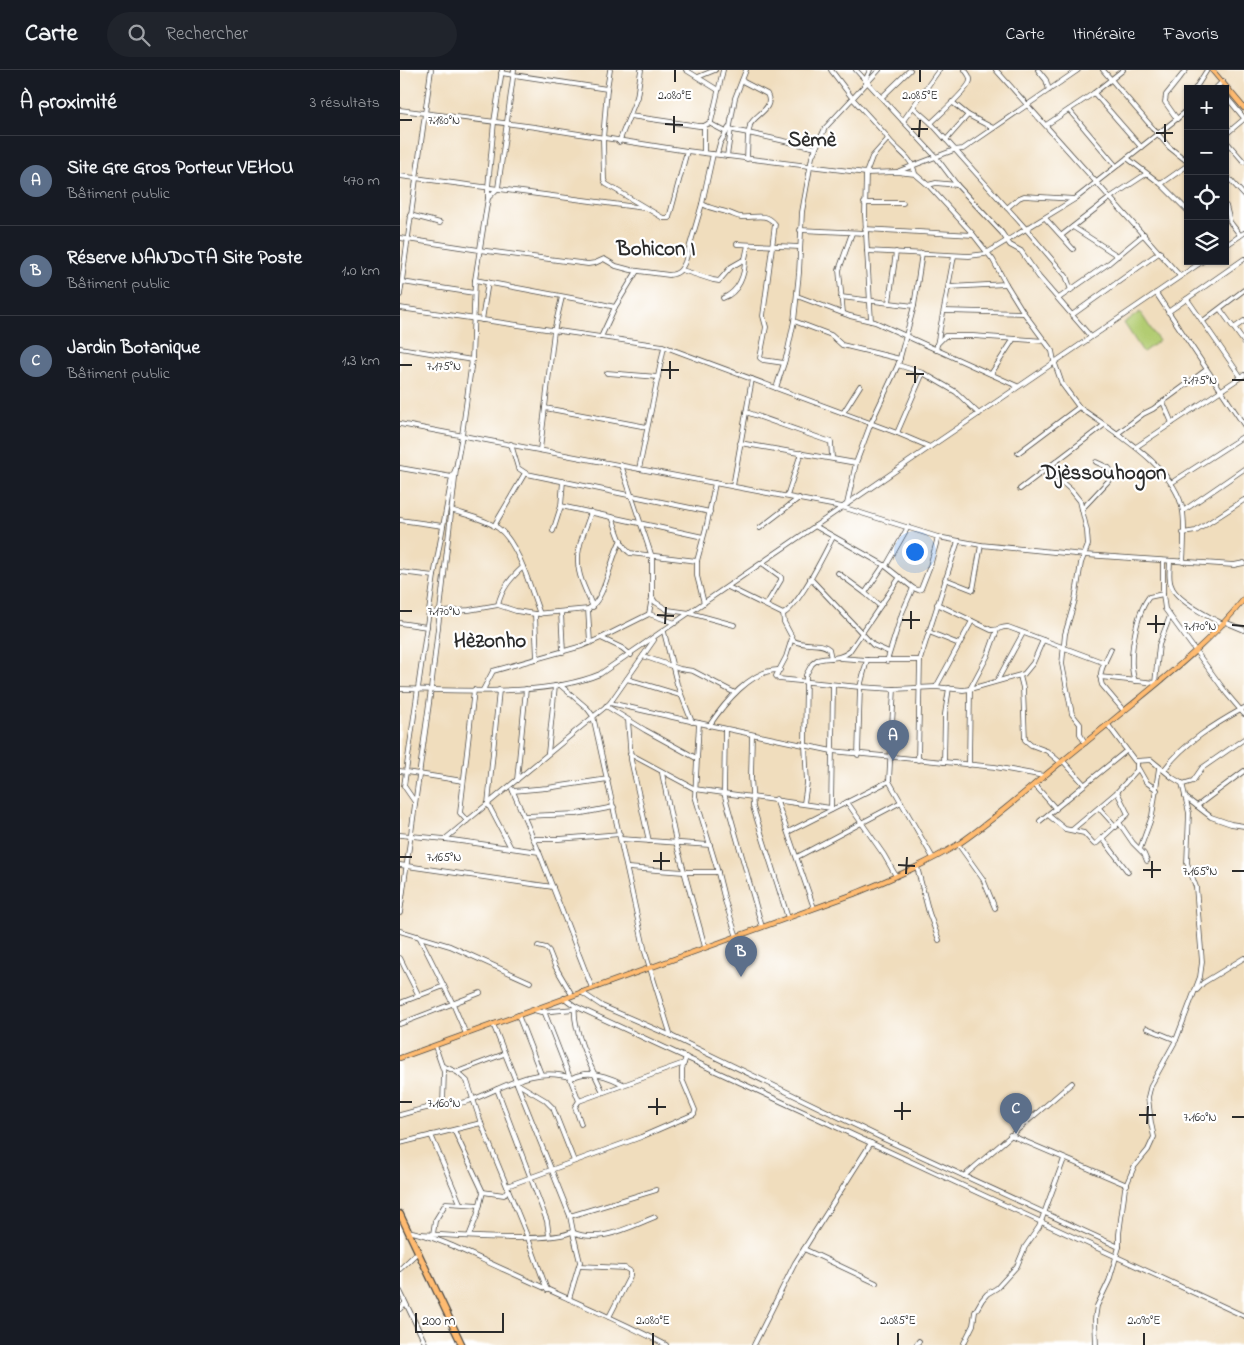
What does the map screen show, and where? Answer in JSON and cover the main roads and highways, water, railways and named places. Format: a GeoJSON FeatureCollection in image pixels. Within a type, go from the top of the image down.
{"type":"FeatureCollection","features":[{"type":"Feature","properties":{"kind":"highway"},"geometry":{"type":"LineString","coordinates":[[401,1218],[462,1345]]}},
{"type":"Feature","properties":{"kind":"main road"},"geometry":{"type":"LineString","coordinates":[[1212,70],[1244,108]]}},
{"type":"Feature","properties":{"kind":"main road"},"geometry":{"type":"LineString","coordinates":[[400,1058],[788,918],[917,867],[958,844],[1035,785],[1195,652],[1224,623],[1244,599]]}},
{"type":"Feature","properties":{"kind":"place","name":"Site Gre Gros Porteur VEHOU"},"geometry":{"type":"Point","coordinates":[893,761]}},
{"type":"Feature","properties":{"kind":"place","name":"Réserve NANDOTA Site Poste"},"geometry":{"type":"Point","coordinates":[741,977]}},
{"type":"Feature","properties":{"kind":"place","name":"Jardin Botanique"},"geometry":{"type":"Point","coordinates":[1016,1134]}},
{"type":"Feature","properties":{"kind":"district","name":"Sèmè"},"geometry":{"type":"Point","coordinates":[812,141]}},
{"type":"Feature","properties":{"kind":"district","name":"Bohicon I"},"geometry":{"type":"Point","coordinates":[656,250]}},
{"type":"Feature","properties":{"kind":"district","name":"Djèssouhogon"},"geometry":{"type":"Point","coordinates":[1104,474]}},
{"type":"Feature","properties":{"kind":"district","name":"Hèzonho"},"geometry":{"type":"Point","coordinates":[490,642]}}]}
